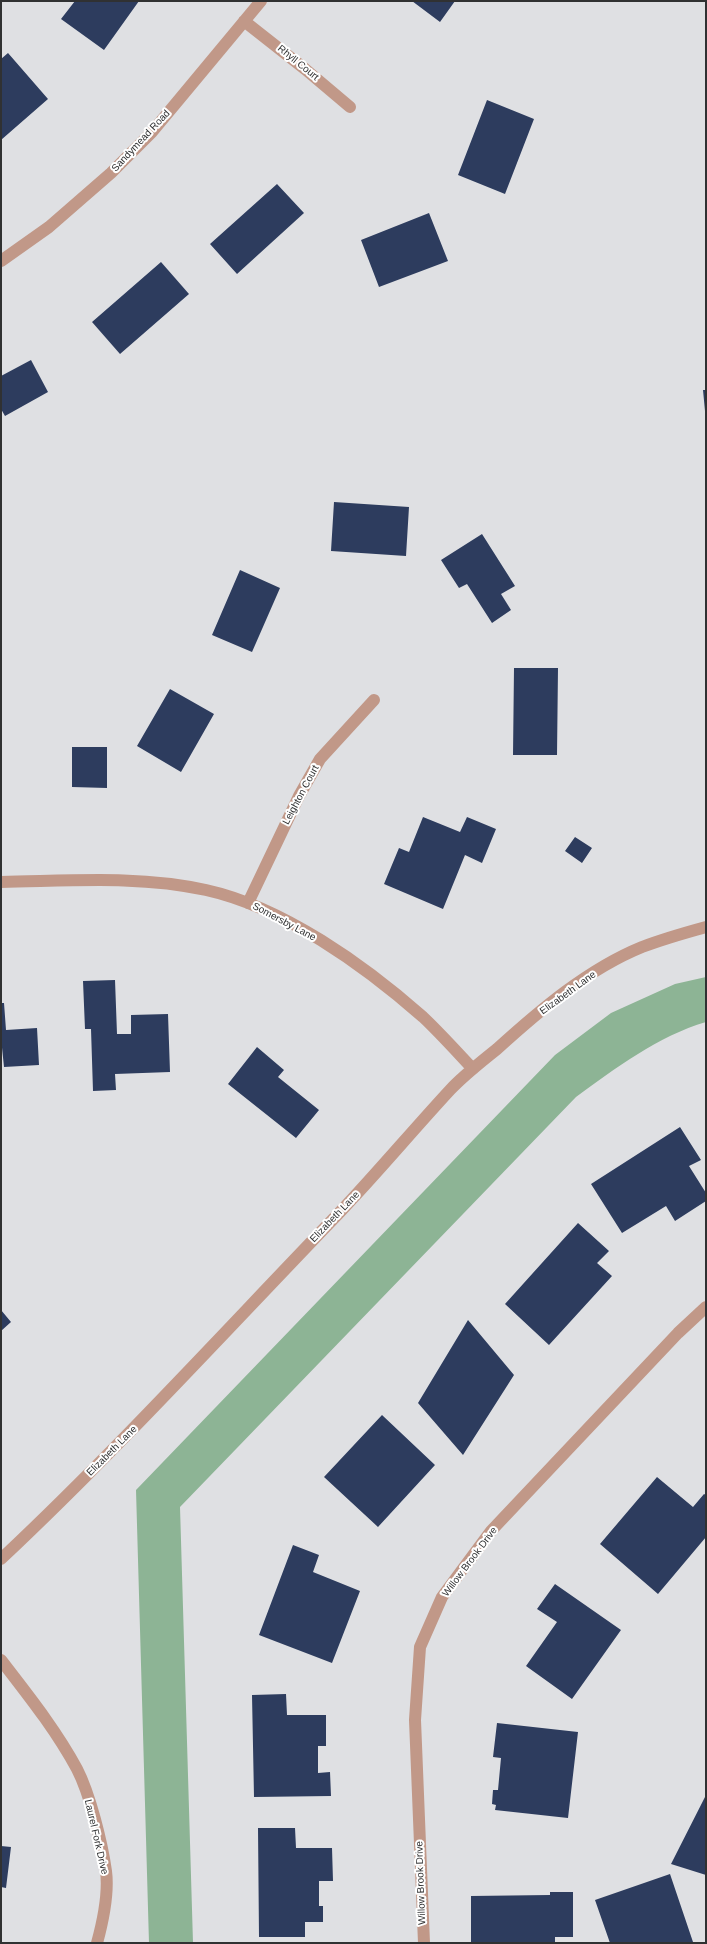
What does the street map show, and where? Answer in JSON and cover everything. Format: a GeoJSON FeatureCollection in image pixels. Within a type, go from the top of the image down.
{"type":"FeatureCollection","features":[{"type":"Feature","properties":{"kind":"street","name":"Sandymead Road"},"geometry":{"type":"LineString","coordinates":[[1,261],[49,227],[111,173],[152,132],[261,1]]}},
{"type":"Feature","properties":{"kind":"street","name":"Rhyll Court"},"geometry":{"type":"LineString","coordinates":[[244,21],[306,69],[350,107]]}},
{"type":"Feature","properties":{"kind":"street","name":"Leighton Court"},"geometry":{"type":"LineString","coordinates":[[248,903],[299,796],[320,759],[374,700]]}},
{"type":"Feature","properties":{"kind":"street","name":"Somersby Lane"},"geometry":{"type":"LineString","coordinates":[[1,882],[123,881],[170,884],[206,890],[258,906],[306,932],[367,972],[423,1018],[473,1069]]}},
{"type":"Feature","properties":{"kind":"street","name":"Elizabeth Lane"},"geometry":{"type":"LineString","coordinates":[[1,1559],[59,1504],[143,1420],[369,1182],[452,1089],[473,1069],[569,990],[607,965],[641,948],[706,927]]}},
{"type":"Feature","properties":{"kind":"street","name":"Willow Brook Drive"},"geometry":{"type":"LineString","coordinates":[[424,1943],[415,1720],[420,1646],[442,1596],[491,1531],[678,1333],[706,1307]]}},
{"type":"Feature","properties":{"kind":"street","name":"Laurel Fork Drive"},"geometry":{"type":"LineString","coordinates":[[1,1660],[60,1740],[78,1770],[92,1809],[106,1872],[106,1894],[97,1943]]}},
{"type":"Feature","properties":{"kind":"green space"},"geometry":{"type":"Polygon","coordinates":[[[706,977],[706,1022],[688,1028],[654,1044],[622,1064],[576,1097],[180,1507],[193,1943],[149,1943],[136,1490],[555,1055],[611,1013],[675,984],[706,977]]]}},
{"type":"Feature","properties":{"kind":"building"},"geometry":{"type":"Polygon","coordinates":[[[75,1],[139,1],[104,50],[61,19],[75,1]]]}},
{"type":"Feature","properties":{"kind":"building"},"geometry":{"type":"Polygon","coordinates":[[[412,1],[455,1],[440,22],[412,1]]]}},
{"type":"Feature","properties":{"kind":"building"},"geometry":{"type":"Polygon","coordinates":[[[8,53],[48,99],[1,140],[1,59],[8,53]]]}},
{"type":"Feature","properties":{"kind":"building"},"geometry":{"type":"Polygon","coordinates":[[[487,100],[534,119],[505,194],[458,175],[487,100]]]}},
{"type":"Feature","properties":{"kind":"building"},"geometry":{"type":"Polygon","coordinates":[[[277,184],[304,213],[237,274],[210,244],[277,184]]]}},
{"type":"Feature","properties":{"kind":"building"},"geometry":{"type":"Polygon","coordinates":[[[429,213],[448,261],[379,287],[361,240],[429,213]]]}},
{"type":"Feature","properties":{"kind":"building"},"geometry":{"type":"Polygon","coordinates":[[[161,262],[189,294],[120,354],[92,322],[161,262]]]}},
{"type":"Feature","properties":{"kind":"building"},"geometry":{"type":"Polygon","coordinates":[[[31,360],[48,392],[5,416],[1,409],[1,376],[31,360]]]}},
{"type":"Feature","properties":{"kind":"building"},"geometry":{"type":"Polygon","coordinates":[[[703,390],[706,390],[706,411],[705,411],[703,390]]]}},
{"type":"Feature","properties":{"kind":"building"},"geometry":{"type":"Polygon","coordinates":[[[334,502],[409,507],[406,556],[331,551],[334,502]]]}},
{"type":"Feature","properties":{"kind":"building"},"geometry":{"type":"Polygon","coordinates":[[[482,534],[515,586],[501,594],[511,610],[492,623],[467,584],[459,588],[441,560],[482,534]]]}},
{"type":"Feature","properties":{"kind":"building"},"geometry":{"type":"Polygon","coordinates":[[[240,570],[280,588],[252,652],[212,635],[240,570]]]}},
{"type":"Feature","properties":{"kind":"building"},"geometry":{"type":"Polygon","coordinates":[[[514,668],[558,668],[557,755],[513,755],[514,668]]]}},
{"type":"Feature","properties":{"kind":"building"},"geometry":{"type":"Polygon","coordinates":[[[170,689],[214,714],[181,772],[137,746],[170,689]]]}},
{"type":"Feature","properties":{"kind":"building"},"geometry":{"type":"Polygon","coordinates":[[[72,747],[107,747],[107,788],[72,787],[72,747]]]}},
{"type":"Feature","properties":{"kind":"building"},"geometry":{"type":"Polygon","coordinates":[[[423,817],[460,832],[467,817],[496,829],[482,863],[465,855],[443,909],[384,884],[399,848],[409,852],[423,817]]]}},
{"type":"Feature","properties":{"kind":"building"},"geometry":{"type":"Polygon","coordinates":[[[575,837],[592,848],[582,863],[565,851],[575,837]]]}},
{"type":"Feature","properties":{"kind":"building"},"geometry":{"type":"Polygon","coordinates":[[[115,980],[117,1034],[131,1034],[131,1015],[168,1014],[170,1072],[115,1074],[116,1090],[93,1091],[91,1029],[85,1029],[83,981],[115,980]]]}},
{"type":"Feature","properties":{"kind":"building"},"geometry":{"type":"Polygon","coordinates":[[[1,1003],[4,1003],[6,1030],[37,1028],[39,1065],[4,1067],[1,1038],[1,1003]]]}},
{"type":"Feature","properties":{"kind":"building"},"geometry":{"type":"Polygon","coordinates":[[[257,1047],[284,1070],[278,1077],[319,1110],[296,1138],[228,1084],[257,1047]]]}},
{"type":"Feature","properties":{"kind":"building"},"geometry":{"type":"Polygon","coordinates":[[[680,1127],[701,1160],[689,1166],[706,1193],[706,1201],[675,1221],[666,1206],[622,1233],[591,1184],[680,1127]]]}},
{"type":"Feature","properties":{"kind":"building"},"geometry":{"type":"Polygon","coordinates":[[[578,1223],[609,1251],[597,1263],[612,1276],[549,1345],[505,1304],[578,1223]]]}},
{"type":"Feature","properties":{"kind":"building"},"geometry":{"type":"Polygon","coordinates":[[[1,1310],[11,1322],[1,1331],[1,1310]]]}},
{"type":"Feature","properties":{"kind":"building"},"geometry":{"type":"Polygon","coordinates":[[[468,1320],[514,1375],[463,1455],[418,1403],[468,1320]]]}},
{"type":"Feature","properties":{"kind":"building"},"geometry":{"type":"Polygon","coordinates":[[[382,1415],[435,1465],[378,1527],[324,1477],[382,1415]]]}},
{"type":"Feature","properties":{"kind":"building"},"geometry":{"type":"Polygon","coordinates":[[[657,1477],[693,1507],[704,1494],[706,1495],[706,1537],[658,1594],[600,1544],[657,1477]]]}},
{"type":"Feature","properties":{"kind":"building"},"geometry":{"type":"Polygon","coordinates":[[[293,1545],[319,1555],[313,1572],[360,1591],[332,1663],[259,1635],[293,1545]]]}},
{"type":"Feature","properties":{"kind":"building"},"geometry":{"type":"Polygon","coordinates":[[[555,1584],[621,1630],[572,1699],[526,1666],[557,1622],[537,1609],[555,1584]]]}},
{"type":"Feature","properties":{"kind":"building"},"geometry":{"type":"Polygon","coordinates":[[[286,1694],[287,1715],[326,1715],[326,1746],[318,1746],[318,1773],[330,1772],[331,1796],[254,1797],[252,1695],[286,1694]]]}},
{"type":"Feature","properties":{"kind":"building"},"geometry":{"type":"Polygon","coordinates":[[[497,1723],[578,1732],[568,1818],[495,1810],[496,1805],[492,1804],[493,1790],[498,1790],[501,1758],[493,1757],[497,1723]]]}},
{"type":"Feature","properties":{"kind":"building"},"geometry":{"type":"Polygon","coordinates":[[[706,1795],[706,1875],[671,1864],[706,1795]]]}},
{"type":"Feature","properties":{"kind":"building"},"geometry":{"type":"Polygon","coordinates":[[[258,1828],[295,1828],[296,1848],[332,1848],[333,1881],[319,1881],[319,1906],[323,1906],[323,1922],[305,1922],[305,1937],[259,1937],[258,1828]]]}},
{"type":"Feature","properties":{"kind":"building"},"geometry":{"type":"Polygon","coordinates":[[[1,1846],[11,1847],[6,1888],[1,1887],[1,1846]]]}},
{"type":"Feature","properties":{"kind":"building"},"geometry":{"type":"Polygon","coordinates":[[[670,1874],[693,1942],[610,1943],[595,1900],[670,1874]]]}},
{"type":"Feature","properties":{"kind":"building"},"geometry":{"type":"Polygon","coordinates":[[[550,1892],[573,1892],[573,1937],[555,1937],[555,1943],[471,1943],[471,1896],[550,1895],[550,1892]]]}}]}
